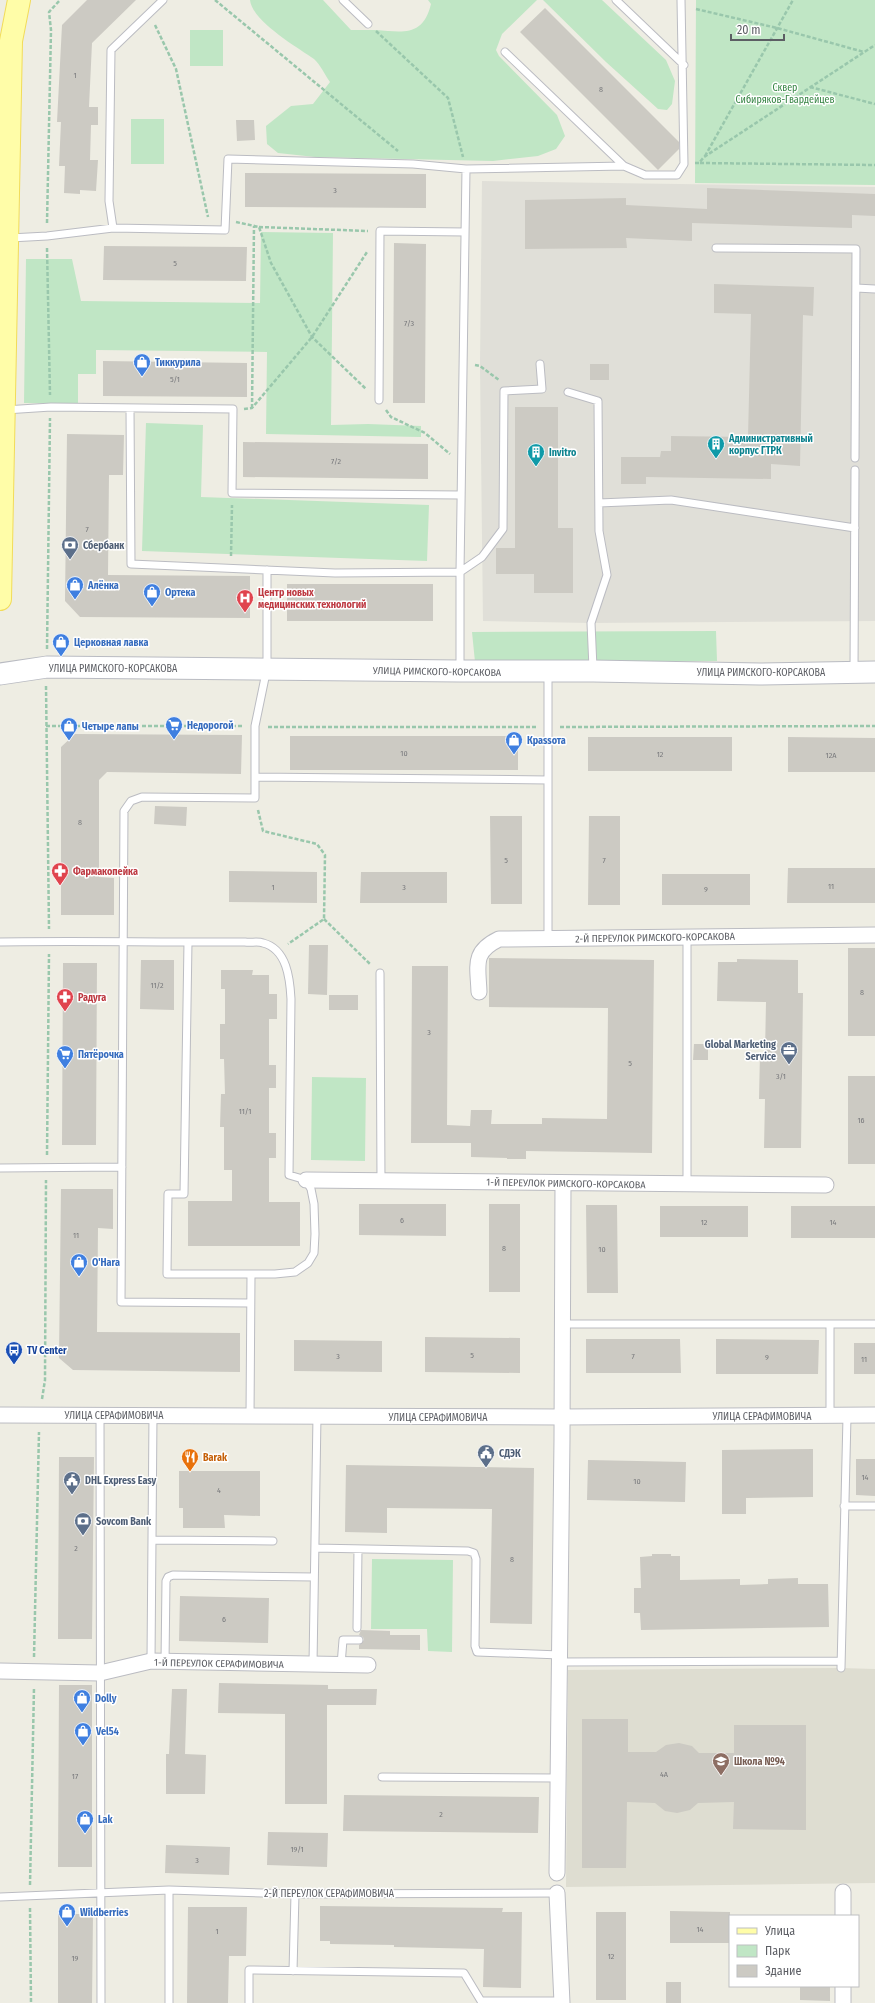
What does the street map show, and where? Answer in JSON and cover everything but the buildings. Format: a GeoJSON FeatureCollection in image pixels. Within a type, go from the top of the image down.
{"type":"FeatureCollection","features":[{"type":"Feature","properties":{"kind":"main road"},"geometry":{"type":"LineString","coordinates":[[0,600],[10,41],[20,0]]}},
{"type":"Feature","properties":{"kind":"street","name":"УЛИЦА РИМСКОГО-КОРСАКОВА"},"geometry":{"type":"LineString","coordinates":[[0,674],[47,667],[548,672],[593,671],[760,674],[875,672]]}},
{"type":"Feature","properties":{"kind":"street","name":"2-Й ПЕРЕУЛОК РИМСКОГО-КОРСАКОВА"},"geometry":{"type":"LineString","coordinates":[[479,992],[478,960],[481,951],[488,944],[499,939],[875,935]]}},
{"type":"Feature","properties":{"kind":"street","name":"1-Й ПЕРЕУЛОК РИМСКОГО-КОРСАКОВА"},"geometry":{"type":"LineString","coordinates":[[306,1180],[826,1185]]}},
{"type":"Feature","properties":{"kind":"street"},"geometry":{"type":"LineString","coordinates":[[557,1873],[563,1324],[563,1183]]}},
{"type":"Feature","properties":{"kind":"street","name":"УЛИЦА СЕРАФИМОВИЧА"},"geometry":{"type":"LineString","coordinates":[[0,1415],[39,1414],[562,1418],[847,1417],[875,1415]]}},
{"type":"Feature","properties":{"kind":"street","name":"1-Й ПЕРЕУЛОК СЕРАФИМОВИЧА"},"geometry":{"type":"LineString","coordinates":[[0,1671],[100,1673],[158,1662],[368,1666]]}},
{"type":"Feature","properties":{"kind":"street"},"geometry":{"type":"LineString","coordinates":[[843,1892],[843,1915]]}},
{"type":"Feature","properties":{"kind":"street"},"geometry":{"type":"LineString","coordinates":[[557,1893],[562,2002]]}},
{"type":"Feature","properties":{"kind":"street"},"geometry":{"type":"LineString","coordinates":[[843,1987],[843,2003]]}},
{"type":"Feature","properties":{"kind":"lane"},"geometry":{"type":"LineString","coordinates":[[113,228],[109,201],[111,50],[162,0]]}},
{"type":"Feature","properties":{"kind":"lane"},"geometry":{"type":"LineString","coordinates":[[343,0],[368,24]]}},
{"type":"Feature","properties":{"kind":"lane"},"geometry":{"type":"LineString","coordinates":[[616,0],[684,65]]}},
{"type":"Feature","properties":{"kind":"lane"},"geometry":{"type":"LineString","coordinates":[[505,52],[624,166],[644,175],[677,175],[684,164],[684,65],[682,0]]}},
{"type":"Feature","properties":{"kind":"lane"},"geometry":{"type":"LineString","coordinates":[[6,238],[47,236],[113,228],[225,230],[228,160],[413,164],[466,169],[624,166]]}},
{"type":"Feature","properties":{"kind":"lane"},"geometry":{"type":"LineString","coordinates":[[460,671],[466,169]]}},
{"type":"Feature","properties":{"kind":"lane"},"geometry":{"type":"LineString","coordinates":[[379,400],[380,231],[465,232]]}},
{"type":"Feature","properties":{"kind":"lane"},"geometry":{"type":"LineString","coordinates":[[716,248],[856,249],[855,458]]}},
{"type":"Feature","properties":{"kind":"lane"},"geometry":{"type":"LineString","coordinates":[[856,288],[875,289]]}},
{"type":"Feature","properties":{"kind":"lane"},"geometry":{"type":"LineString","coordinates":[[130,408],[131,564],[335,573],[460,572],[482,557],[503,529],[504,391],[542,389],[540,364]]}},
{"type":"Feature","properties":{"kind":"lane"},"geometry":{"type":"LineString","coordinates":[[568,392],[598,400],[599,531],[607,575],[591,624],[593,671]]}},
{"type":"Feature","properties":{"kind":"lane"},"geometry":{"type":"LineString","coordinates":[[3,411],[51,407],[233,409],[232,493],[461,495]]}},
{"type":"Feature","properties":{"kind":"lane"},"geometry":{"type":"LineString","coordinates":[[854,672],[855,470]]}},
{"type":"Feature","properties":{"kind":"lane"},"geometry":{"type":"LineString","coordinates":[[599,503],[671,500],[855,528]]}},
{"type":"Feature","properties":{"kind":"lane"},"geometry":{"type":"LineString","coordinates":[[250,1303],[120,1302],[124,811],[131,801],[142,796],[255,798],[255,726],[267,668],[267,570]]}},
{"type":"Feature","properties":{"kind":"lane"},"geometry":{"type":"LineString","coordinates":[[548,672],[548,939]]}},
{"type":"Feature","properties":{"kind":"lane"},"geometry":{"type":"LineString","coordinates":[[255,777],[548,780]]}},
{"type":"Feature","properties":{"kind":"lane"},"geometry":{"type":"LineString","coordinates":[[687,937],[687,1184]]}},
{"type":"Feature","properties":{"kind":"lane"},"geometry":{"type":"LineString","coordinates":[[0,942],[188,942],[264,943],[277,952],[286,964],[290,981],[291,999],[289,1176],[306,1180],[311,1188],[314,1204],[314,1253],[308,1263],[295,1272],[251,1275],[167,1274],[168,1194],[184,1194],[188,942]]}},
{"type":"Feature","properties":{"kind":"lane"},"geometry":{"type":"LineString","coordinates":[[380,973],[381,1181]]}},
{"type":"Feature","properties":{"kind":"lane"},"geometry":{"type":"LineString","coordinates":[[0,1168],[122,1168]]}},
{"type":"Feature","properties":{"kind":"lane"},"geometry":{"type":"LineString","coordinates":[[250,1416],[251,1275]]}},
{"type":"Feature","properties":{"kind":"lane"},"geometry":{"type":"LineString","coordinates":[[563,1324],[875,1324]]}},
{"type":"Feature","properties":{"kind":"lane"},"geometry":{"type":"LineString","coordinates":[[830,1324],[830,1416]]}},
{"type":"Feature","properties":{"kind":"lane"},"geometry":{"type":"LineString","coordinates":[[100,1415],[101,2003]]}},
{"type":"Feature","properties":{"kind":"lane"},"geometry":{"type":"LineString","coordinates":[[153,1415],[152,1540],[158,1662]]}},
{"type":"Feature","properties":{"kind":"lane"},"geometry":{"type":"LineString","coordinates":[[313,1664],[316,1416]]}},
{"type":"Feature","properties":{"kind":"lane"},"geometry":{"type":"LineString","coordinates":[[315,1548],[468,1550],[474,1553],[476,1559],[475,1646],[477,1652],[560,1658],[841,1664],[847,1417]]}},
{"type":"Feature","properties":{"kind":"lane"},"geometry":{"type":"LineString","coordinates":[[844,1506],[875,1506]]}},
{"type":"Feature","properties":{"kind":"lane"},"geometry":{"type":"LineString","coordinates":[[152,1540],[273,1542]]}},
{"type":"Feature","properties":{"kind":"lane"},"geometry":{"type":"LineString","coordinates":[[357,1628],[358,1549]]}},
{"type":"Feature","properties":{"kind":"lane"},"geometry":{"type":"LineString","coordinates":[[158,1662],[166,1581],[168,1577],[172,1575],[314,1577]]}},
{"type":"Feature","properties":{"kind":"lane"},"geometry":{"type":"LineString","coordinates":[[342,1665],[343,1640],[359,1640]]}},
{"type":"Feature","properties":{"kind":"lane"},"geometry":{"type":"LineString","coordinates":[[382,1777],[558,1778]]}},
{"type":"Feature","properties":{"kind":"lane"},"geometry":{"type":"LineString","coordinates":[[169,1890],[169,2003]]}},
{"type":"Feature","properties":{"kind":"lane","name":"2-Й ПЕРЕУЛОК СЕРАФИМОВИЧА"},"geometry":{"type":"LineString","coordinates":[[0,1897],[169,1890],[295,1894],[557,1893]]}},
{"type":"Feature","properties":{"kind":"lane"},"geometry":{"type":"LineString","coordinates":[[293,1971],[295,1894]]}},
{"type":"Feature","properties":{"kind":"lane"},"geometry":{"type":"LineString","coordinates":[[249,2003],[249,1970],[464,1973],[481,2001],[562,2002]]}},
{"type":"Feature","properties":{"kind":"path"},"geometry":{"type":"LineString","coordinates":[[47,643],[51,407],[47,236],[51,30],[49,12],[60,0]]}},
{"type":"Feature","properties":{"kind":"path"},"geometry":{"type":"LineString","coordinates":[[215,0],[413,164]]}},
{"type":"Feature","properties":{"kind":"path"},"geometry":{"type":"LineString","coordinates":[[700,162],[793,0]]}},
{"type":"Feature","properties":{"kind":"path"},"geometry":{"type":"LineString","coordinates":[[696,9],[777,28],[864,52]]}},
{"type":"Feature","properties":{"kind":"path"},"geometry":{"type":"LineString","coordinates":[[149,13],[176,69],[208,218],[260,227],[380,231]]}},
{"type":"Feature","properties":{"kind":"path"},"geometry":{"type":"LineString","coordinates":[[368,24],[448,98],[466,169]]}},
{"type":"Feature","properties":{"kind":"path"},"geometry":{"type":"LineString","coordinates":[[704,157],[875,45]]}},
{"type":"Feature","properties":{"kind":"path"},"geometry":{"type":"LineString","coordinates":[[810,87],[875,104]]}},
{"type":"Feature","properties":{"kind":"path"},"geometry":{"type":"LineString","coordinates":[[684,164],[700,162],[875,165]]}},
{"type":"Feature","properties":{"kind":"path"},"geometry":{"type":"LineString","coordinates":[[252,408],[254,226]]}},
{"type":"Feature","properties":{"kind":"path"},"geometry":{"type":"LineString","coordinates":[[260,227],[271,263],[312,337],[347,372],[379,400],[391,417],[425,433],[462,465]]}},
{"type":"Feature","properties":{"kind":"path"},"geometry":{"type":"LineString","coordinates":[[233,409],[252,408],[312,337],[380,231]]}},
{"type":"Feature","properties":{"kind":"path"},"geometry":{"type":"LineString","coordinates":[[464,363],[480,366],[498,378],[504,391]]}},
{"type":"Feature","properties":{"kind":"path"},"geometry":{"type":"LineString","coordinates":[[230,568],[232,493]]}},
{"type":"Feature","properties":{"kind":"path"},"geometry":{"type":"LineString","coordinates":[[31,2003],[30,1896],[39,1414],[45,1380],[49,942],[46,688]]}},
{"type":"Feature","properties":{"kind":"path"},"geometry":{"type":"LineString","coordinates":[[46,726],[875,726]]}},
{"type":"Feature","properties":{"kind":"path"},"geometry":{"type":"LineString","coordinates":[[255,798],[263,831],[316,844],[324,855],[324,920],[380,973]]}},
{"type":"Feature","properties":{"kind":"path"},"geometry":{"type":"LineString","coordinates":[[277,952],[324,920]]}},
{"type":"Feature","properties":{"kind":"shaded area"},"geometry":{"type":"Polygon","coordinates":[[[482,181],[875,187],[875,621],[591,623],[483,621],[480,366],[482,181]]]}},
{"type":"Feature","properties":{"kind":"shaded area","name":"Школа №94"},"geometry":{"type":"Polygon","coordinates":[[[875,1669],[875,1883],[566,1887],[568,1670],[875,1669]]]}},
{"type":"Feature","properties":{"kind":"green space"},"geometry":{"type":"Polygon","coordinates":[[[250,0],[323,0],[351,30],[403,31],[411,30],[423,22],[431,4],[428,0],[537,0],[502,34],[496,50],[499,56],[557,115],[565,136],[556,149],[538,156],[493,161],[315,157],[278,153],[267,144],[266,126],[291,106],[313,104],[330,82],[314,59],[276,33],[258,16],[250,0]]]}},
{"type":"Feature","properties":{"kind":"green space"},"geometry":{"type":"Polygon","coordinates":[[[543,0],[602,0],[666,60],[675,81],[672,104],[667,110],[658,109],[606,62],[543,0]]]}},
{"type":"Feature","properties":{"kind":"green space","name":"Сквер Сибиряков-Гвардейцев"},"geometry":{"type":"Polygon","coordinates":[[[696,0],[875,0],[875,185],[695,183],[696,0]]]}},
{"type":"Feature","properties":{"kind":"green space"},"geometry":{"type":"Polygon","coordinates":[[[190,30],[223,30],[223,66],[190,66],[190,30]]]}},
{"type":"Feature","properties":{"kind":"green space"},"geometry":{"type":"Polygon","coordinates":[[[131,119],[164,119],[164,164],[131,164],[131,119]]]}},
{"type":"Feature","properties":{"kind":"green space"},"geometry":{"type":"Polygon","coordinates":[[[261,232],[333,233],[331,425],[368,424],[421,426],[421,437],[266,434],[267,352],[96,350],[96,374],[78,374],[78,404],[24,403],[26,259],[72,259],[81,301],[260,303],[261,232]]]}},
{"type":"Feature","properties":{"kind":"green space"},"geometry":{"type":"Polygon","coordinates":[[[146,423],[203,425],[201,497],[429,505],[427,561],[142,551],[146,423]]]}},
{"type":"Feature","properties":{"kind":"green space"},"geometry":{"type":"Polygon","coordinates":[[[716,631],[717,661],[475,662],[472,632],[716,631]]]}},
{"type":"Feature","properties":{"kind":"green space"},"geometry":{"type":"Polygon","coordinates":[[[312,1077],[366,1078],[365,1161],[311,1160],[312,1077]]]}},
{"type":"Feature","properties":{"kind":"green space"},"geometry":{"type":"Polygon","coordinates":[[[372,1559],[453,1560],[452,1652],[428,1651],[427,1629],[371,1629],[372,1559]]]}},
{"type":"Feature","properties":{"kind":"place","name":"Тиккурила"},"geometry":{"type":"Point","coordinates":[142,377]}},
{"type":"Feature","properties":{"kind":"place","name":"Административный корпус ГТРК"},"geometry":{"type":"Point","coordinates":[716,459]}},
{"type":"Feature","properties":{"kind":"place","name":"Invitro"},"geometry":{"type":"Point","coordinates":[536,467]}},
{"type":"Feature","properties":{"kind":"place","name":"Сбербанк"},"geometry":{"type":"Point","coordinates":[70,560]}},
{"type":"Feature","properties":{"kind":"place","name":"Алёнка"},"geometry":{"type":"Point","coordinates":[75,600]}},
{"type":"Feature","properties":{"kind":"place","name":"Ортека"},"geometry":{"type":"Point","coordinates":[152,607]}},
{"type":"Feature","properties":{"kind":"place","name":"Центр новых медицинских технологий"},"geometry":{"type":"Point","coordinates":[245,613]}},
{"type":"Feature","properties":{"kind":"place","name":"Церковная лавка"},"geometry":{"type":"Point","coordinates":[61,657]}},
{"type":"Feature","properties":{"kind":"place","name":"Недорогой"},"geometry":{"type":"Point","coordinates":[174,740]}},
{"type":"Feature","properties":{"kind":"place","name":"Четыре лапы"},"geometry":{"type":"Point","coordinates":[69,741]}},
{"type":"Feature","properties":{"kind":"place","name":"Краssота"},"geometry":{"type":"Point","coordinates":[514,755]}},
{"type":"Feature","properties":{"kind":"place","name":"Фармакопейка"},"geometry":{"type":"Point","coordinates":[60,886]}},
{"type":"Feature","properties":{"kind":"place","name":"Радуга"},"geometry":{"type":"Point","coordinates":[65,1012]}},
{"type":"Feature","properties":{"kind":"place","name":"Global Marketing Service"},"geometry":{"type":"Point","coordinates":[789,1065]}},
{"type":"Feature","properties":{"kind":"place","name":"Пятёрочка"},"geometry":{"type":"Point","coordinates":[65,1069]}},
{"type":"Feature","properties":{"kind":"place","name":"O'Hara"},"geometry":{"type":"Point","coordinates":[79,1277]}},
{"type":"Feature","properties":{"kind":"place","name":"TV Center"},"geometry":{"type":"Point","coordinates":[14,1365]}},
{"type":"Feature","properties":{"kind":"place","name":"СДЭК"},"geometry":{"type":"Point","coordinates":[486,1468]}},
{"type":"Feature","properties":{"kind":"place","name":"Barak"},"geometry":{"type":"Point","coordinates":[190,1472]}},
{"type":"Feature","properties":{"kind":"place","name":"DHL Express Easy"},"geometry":{"type":"Point","coordinates":[72,1495]}},
{"type":"Feature","properties":{"kind":"place","name":"Sovcom Bank"},"geometry":{"type":"Point","coordinates":[83,1536]}},
{"type":"Feature","properties":{"kind":"place","name":"Dolly"},"geometry":{"type":"Point","coordinates":[82,1713]}},
{"type":"Feature","properties":{"kind":"place","name":"Vel54"},"geometry":{"type":"Point","coordinates":[83,1746]}},
{"type":"Feature","properties":{"kind":"place","name":"Школа №94"},"geometry":{"type":"Point","coordinates":[721,1776]}},
{"type":"Feature","properties":{"kind":"place","name":"Lak"},"geometry":{"type":"Point","coordinates":[85,1834]}},
{"type":"Feature","properties":{"kind":"place","name":"Wildberries"},"geometry":{"type":"Point","coordinates":[67,1927]}}]}
